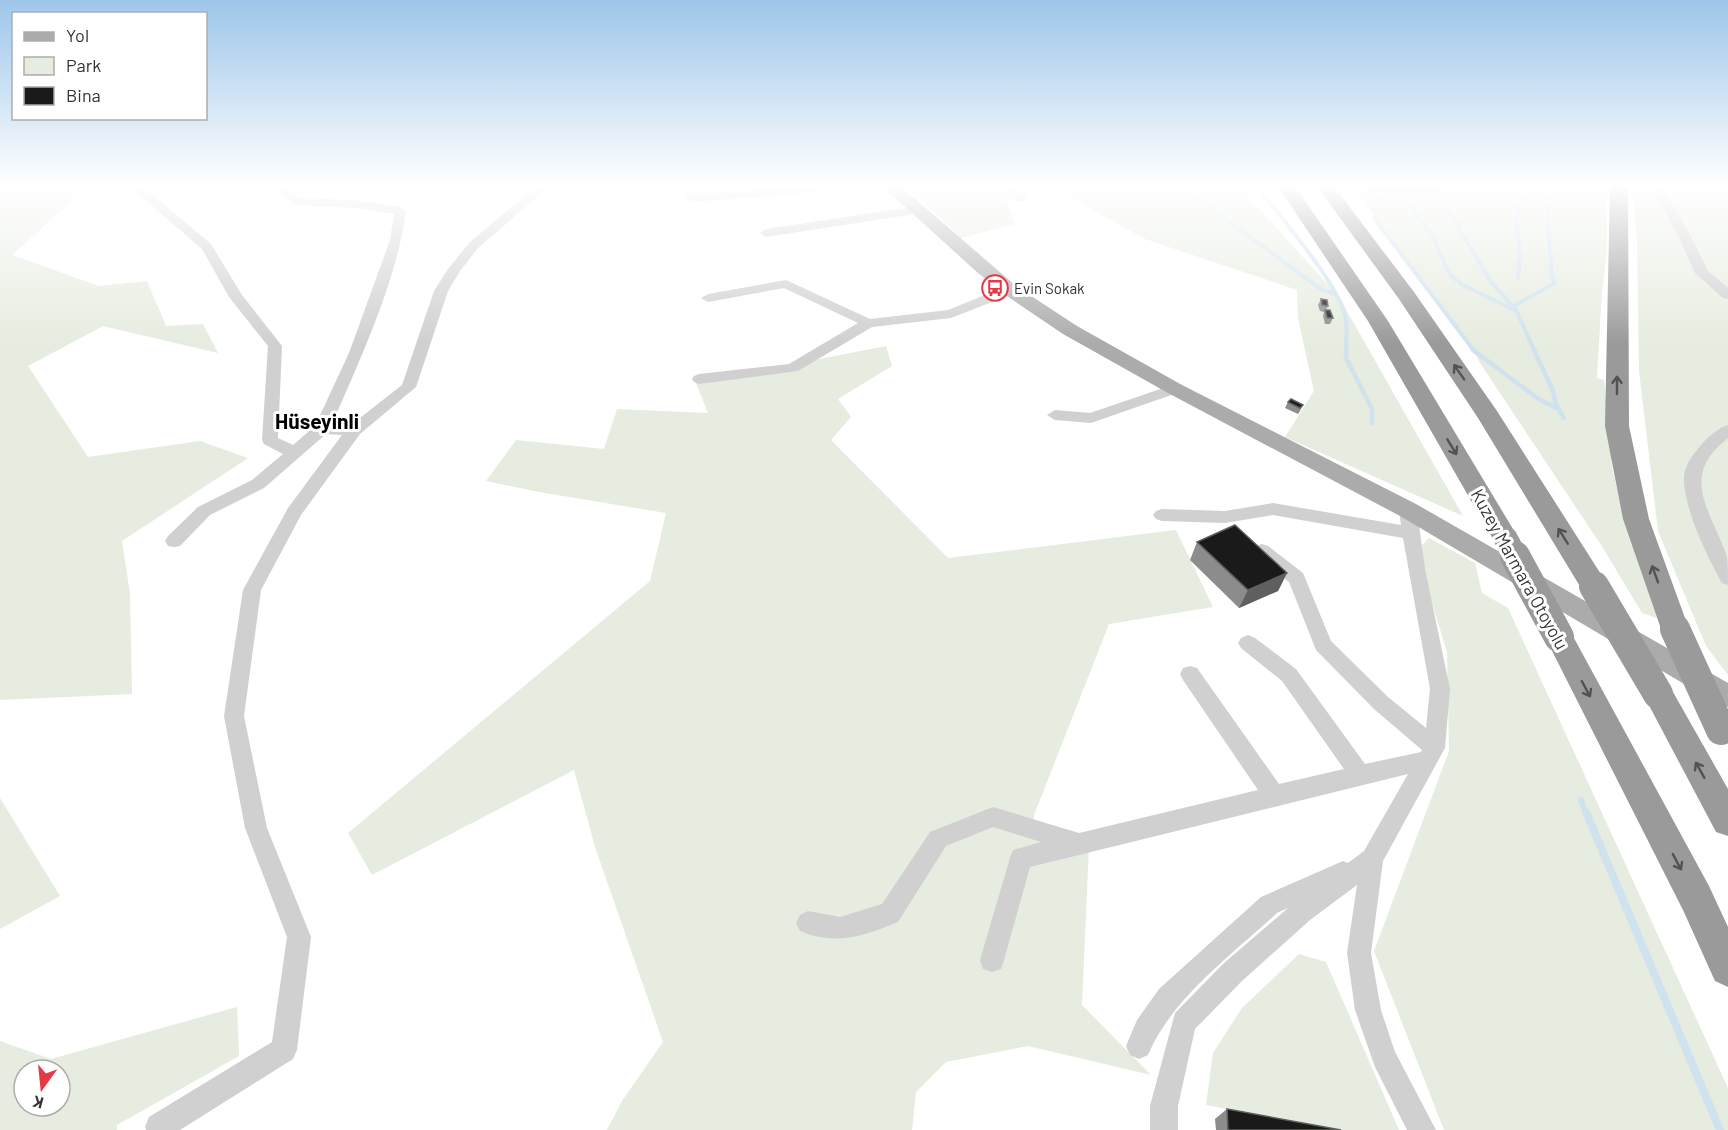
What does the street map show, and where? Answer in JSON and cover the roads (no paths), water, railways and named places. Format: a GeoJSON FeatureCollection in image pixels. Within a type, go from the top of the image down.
{"type":"FeatureCollection","features":[{"type":"Feature","properties":{"kind":"highway"},"geometry":{"type":"LineString","coordinates":[[1311,238],[1378,321]]}},
{"type":"Feature","properties":{"kind":"highway","name":"Kuzey Marmara Otoyolu"},"geometry":{"type":"LineString","coordinates":[[1322,238],[1378,321],[1506,539],[1696,898],[1728,968]]}},
{"type":"Feature","properties":{"kind":"highway"},"geometry":{"type":"LineString","coordinates":[[1363,238],[1489,416],[1658,694],[1728,821]]}},
{"type":"Feature","properties":{"kind":"highway"},"geometry":{"type":"LineString","coordinates":[[1619,238],[1617,426],[1636,519],[1675,629],[1724,737]]}},
{"type":"Feature","properties":{"kind":"main road"},"geometry":{"type":"LineString","coordinates":[[950,238],[1010,290],[1070,330],[1175,389],[1408,510],[1728,696]]}},
{"type":"Feature","properties":{"kind":"street"},"geometry":{"type":"LineString","coordinates":[[196,238],[207,247],[236,297],[275,346],[270,440],[295,453]]}},
{"type":"Feature","properties":{"kind":"street"},"geometry":{"type":"LineString","coordinates":[[174,541],[204,511],[258,484],[322,429],[356,353],[396,238]]}},
{"type":"Feature","properties":{"kind":"street"},"geometry":{"type":"LineString","coordinates":[[160,1130],[159,1127],[284,1050],[299,937],[255,828],[234,716],[252,590],[294,512],[354,430],[410,387],[441,291],[455,268],[483,238]]}},
{"type":"Feature","properties":{"kind":"street"},"geometry":{"type":"LineString","coordinates":[[1686,238],[1702,273],[1728,295]]}},
{"type":"Feature","properties":{"kind":"street"},"geometry":{"type":"LineString","coordinates":[[708,298],[786,284],[868,323]]}},
{"type":"Feature","properties":{"kind":"street"},"geometry":{"type":"LineString","coordinates":[[699,379],[794,368],[868,323],[951,314],[1010,290]]}},
{"type":"Feature","properties":{"kind":"street"},"geometry":{"type":"LineString","coordinates":[[1056,414],[1091,418],[1175,389]]}},
{"type":"Feature","properties":{"kind":"street"},"geometry":{"type":"LineString","coordinates":[[322,429],[354,430]]}},
{"type":"Feature","properties":{"kind":"street"},"geometry":{"type":"LineString","coordinates":[[1728,430],[1713,441],[1693,470],[1696,497],[1712,546],[1728,579]]}},
{"type":"Feature","properties":{"kind":"street"},"geometry":{"type":"LineString","coordinates":[[1162,515],[1225,517],[1273,509],[1411,533]]}},
{"type":"Feature","properties":{"kind":"street"},"geometry":{"type":"LineString","coordinates":[[1408,510],[1416,569],[1440,689],[1430,754],[1372,859],[1359,953],[1368,1010],[1384,1058],[1422,1130]]}},
{"type":"Feature","properties":{"kind":"street"},"geometry":{"type":"LineString","coordinates":[[1263,551],[1297,578],[1323,645],[1430,754]]}},
{"type":"Feature","properties":{"kind":"street"},"geometry":{"type":"LineString","coordinates":[[1248,643],[1289,675],[1360,774]]}},
{"type":"Feature","properties":{"kind":"street"},"geometry":{"type":"LineString","coordinates":[[1190,674],[1274,795]]}},
{"type":"Feature","properties":{"kind":"street"},"geometry":{"type":"LineString","coordinates":[[992,960],[1022,858],[1360,774],[1430,754]]}},
{"type":"Feature","properties":{"kind":"street"},"geometry":{"type":"LineString","coordinates":[[808,924],[840,929],[890,914],[938,839],[993,817],[1079,843]]}},
{"type":"Feature","properties":{"kind":"street"},"geometry":{"type":"LineString","coordinates":[[1139,1046],[1146,1029],[1168,998],[1269,905],[1372,859]]}},
{"type":"Feature","properties":{"kind":"street"},"geometry":{"type":"LineString","coordinates":[[1164,1130],[1164,1106],[1184,1022],[1233,972],[1293,919],[1372,859]]}},
{"type":"Feature","properties":{"kind":"waterway"},"geometry":{"type":"LineString","coordinates":[[1251,238],[1322,290],[1336,294]]}},
{"type":"Feature","properties":{"kind":"waterway"},"geometry":{"type":"LineString","coordinates":[[1297,238],[1319,266],[1336,294]]}},
{"type":"Feature","properties":{"kind":"waterway"},"geometry":{"type":"LineString","coordinates":[[1389,238],[1474,351]]}},
{"type":"Feature","properties":{"kind":"waterway"},"geometry":{"type":"LineString","coordinates":[[1433,238],[1450,275],[1461,284],[1512,309]]}},
{"type":"Feature","properties":{"kind":"waterway"},"geometry":{"type":"LineString","coordinates":[[1465,238],[1491,282],[1513,307]]}},
{"type":"Feature","properties":{"kind":"waterway"},"geometry":{"type":"LineString","coordinates":[[1518,238],[1520,257],[1518,278]]}},
{"type":"Feature","properties":{"kind":"waterway"},"geometry":{"type":"LineString","coordinates":[[1513,307],[1555,283],[1552,276],[1549,238]]}},
{"type":"Feature","properties":{"kind":"waterway"},"geometry":{"type":"LineString","coordinates":[[1336,294],[1346,319],[1346,352]]}},
{"type":"Feature","properties":{"kind":"waterway"},"geometry":{"type":"LineString","coordinates":[[1513,307],[1535,352]]}},
{"type":"Feature","properties":{"kind":"waterway"},"geometry":{"type":"LineString","coordinates":[[1534,350],[1553,391],[1556,405],[1564,418]]}},
{"type":"Feature","properties":{"kind":"waterway"},"geometry":{"type":"LineString","coordinates":[[1474,351],[1537,398],[1558,409]]}},
{"type":"Feature","properties":{"kind":"waterway"},"geometry":{"type":"LineString","coordinates":[[1346,352],[1346,358],[1372,409],[1372,423]]}},
{"type":"Feature","properties":{"kind":"waterway"},"geometry":{"type":"LineString","coordinates":[[1581,800],[1586,814]]}},
{"type":"Feature","properties":{"kind":"waterway"},"geometry":{"type":"LineString","coordinates":[[1586,812],[1720,1130]]}},
{"type":"Feature","properties":{"kind":"place","name":"Evin Sokak"},"geometry":{"type":"Point","coordinates":[995,288]}},
{"type":"Feature","properties":{"kind":"district","name":"Hüseyinli"},"geometry":{"type":"Point","coordinates":[317,420]}}]}
